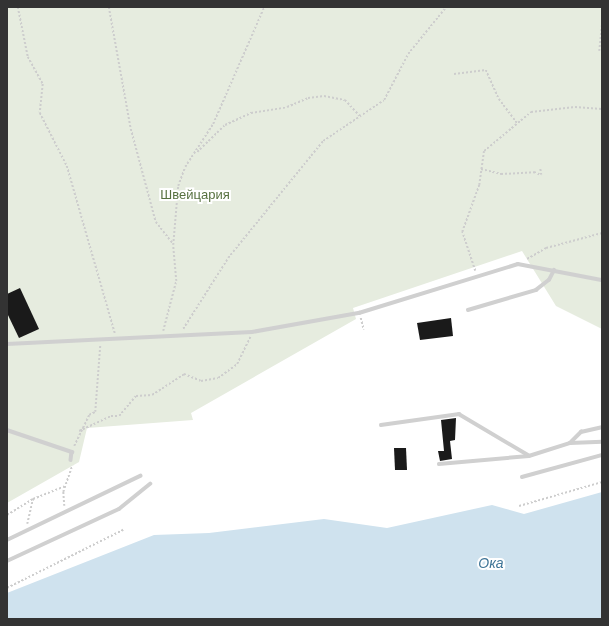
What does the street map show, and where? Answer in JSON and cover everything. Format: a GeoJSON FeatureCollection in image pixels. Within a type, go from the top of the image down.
{"type":"FeatureCollection","features":[{"type":"Feature","properties":{"kind":"lane"},"geometry":{"type":"LineString","coordinates":[[7,344],[252,332],[359,313],[518,264],[602,280]]}},
{"type":"Feature","properties":{"kind":"lane"},"geometry":{"type":"LineString","coordinates":[[468,310],[536,290],[549,280],[554,270]]}},
{"type":"Feature","properties":{"kind":"lane"},"geometry":{"type":"LineString","coordinates":[[381,425],[459,414],[529,456]]}},
{"type":"Feature","properties":{"kind":"lane"},"geometry":{"type":"LineString","coordinates":[[570,443],[581,432],[602,427]]}},
{"type":"Feature","properties":{"kind":"lane"},"geometry":{"type":"LineString","coordinates":[[7,430],[72,452],[71,460]]}},
{"type":"Feature","properties":{"kind":"lane"},"geometry":{"type":"LineString","coordinates":[[440,464],[529,456],[570,443],[602,442]]}},
{"type":"Feature","properties":{"kind":"lane"},"geometry":{"type":"LineString","coordinates":[[522,477],[602,455]]}},
{"type":"Feature","properties":{"kind":"lane"},"geometry":{"type":"LineString","coordinates":[[7,540],[64,515],[140,476]]}},
{"type":"Feature","properties":{"kind":"lane"},"geometry":{"type":"LineString","coordinates":[[7,561],[119,509],[150,484]]}},
{"type":"Feature","properties":{"kind":"path"},"geometry":{"type":"LineString","coordinates":[[18,7],[28,58],[43,84],[40,114],[67,166],[117,339]]}},
{"type":"Feature","properties":{"kind":"path"},"geometry":{"type":"LineString","coordinates":[[108,7],[131,129],[156,222],[173,245]]}},
{"type":"Feature","properties":{"kind":"path"},"geometry":{"type":"LineString","coordinates":[[162,337],[176,281],[173,245],[178,186],[185,167],[196,153],[213,124],[264,7]]}},
{"type":"Feature","properties":{"kind":"path"},"geometry":{"type":"LineString","coordinates":[[178,336],[228,258],[323,141],[360,116],[391,91],[408,54],[446,7]]}},
{"type":"Feature","properties":{"kind":"path"},"geometry":{"type":"LineString","coordinates":[[599,51],[602,24]]}},
{"type":"Feature","properties":{"kind":"path"},"geometry":{"type":"LineString","coordinates":[[454,74],[486,70],[499,99],[516,123]]}},
{"type":"Feature","properties":{"kind":"path"},"geometry":{"type":"LineString","coordinates":[[196,153],[225,125],[251,113],[287,107],[308,98],[324,96],[345,100],[360,116]]}},
{"type":"Feature","properties":{"kind":"path"},"geometry":{"type":"LineString","coordinates":[[476,276],[462,232],[481,169],[484,150],[490,143],[500,141],[516,123],[532,112],[547,109],[602,109]]}},
{"type":"Feature","properties":{"kind":"path"},"geometry":{"type":"LineString","coordinates":[[481,169],[501,174],[534,172],[541,176],[540,169]]}},
{"type":"Feature","properties":{"kind":"path"},"geometry":{"type":"LineString","coordinates":[[518,264],[546,248],[602,233]]}},
{"type":"Feature","properties":{"kind":"path"},"geometry":{"type":"LineString","coordinates":[[360,318],[364,330]]}},
{"type":"Feature","properties":{"kind":"path"},"geometry":{"type":"LineString","coordinates":[[79,431],[111,416],[119,416],[136,396],[152,395],[184,374],[201,381],[218,378],[237,364],[252,332]]}},
{"type":"Feature","properties":{"kind":"path"},"geometry":{"type":"LineString","coordinates":[[72,452],[79,431],[95,412],[101,340]]}},
{"type":"Feature","properties":{"kind":"path"},"geometry":{"type":"LineString","coordinates":[[64,515],[65,486],[70,475],[71,460]]}},
{"type":"Feature","properties":{"kind":"path"},"geometry":{"type":"LineString","coordinates":[[519,506],[602,482]]}},
{"type":"Feature","properties":{"kind":"path"},"geometry":{"type":"LineString","coordinates":[[7,515],[33,499],[65,486]]}},
{"type":"Feature","properties":{"kind":"path"},"geometry":{"type":"LineString","coordinates":[[25,531],[33,499]]}},
{"type":"Feature","properties":{"kind":"path"},"geometry":{"type":"LineString","coordinates":[[7,588],[123,530]]}},
{"type":"Feature","properties":{"kind":"green space","name":"Швейцария"},"geometry":{"type":"Polygon","coordinates":[[[7,7],[602,7],[602,329],[556,306],[522,251],[353,308],[356,319],[191,413],[193,420],[87,428],[79,462],[7,503],[7,7]]]}},
{"type":"Feature","properties":{"kind":"water","name":"Ока"},"geometry":{"type":"Polygon","coordinates":[[[602,492],[602,619],[7,619],[7,593],[154,535],[209,533],[324,519],[387,528],[492,505],[524,514],[602,492]]]}},
{"type":"Feature","properties":{"kind":"building"},"geometry":{"type":"Polygon","coordinates":[[[20,288],[39,329],[19,338],[7,313],[7,294],[20,288]]]}},
{"type":"Feature","properties":{"kind":"building"},"geometry":{"type":"Polygon","coordinates":[[[451,318],[453,336],[420,340],[417,323],[451,318]]]}},
{"type":"Feature","properties":{"kind":"building"},"geometry":{"type":"Polygon","coordinates":[[[456,418],[455,440],[450,441],[452,459],[440,461],[438,451],[444,451],[441,420],[456,418]]]}},
{"type":"Feature","properties":{"kind":"building"},"geometry":{"type":"Polygon","coordinates":[[[394,448],[406,448],[407,470],[395,470],[394,448]]]}}]}
